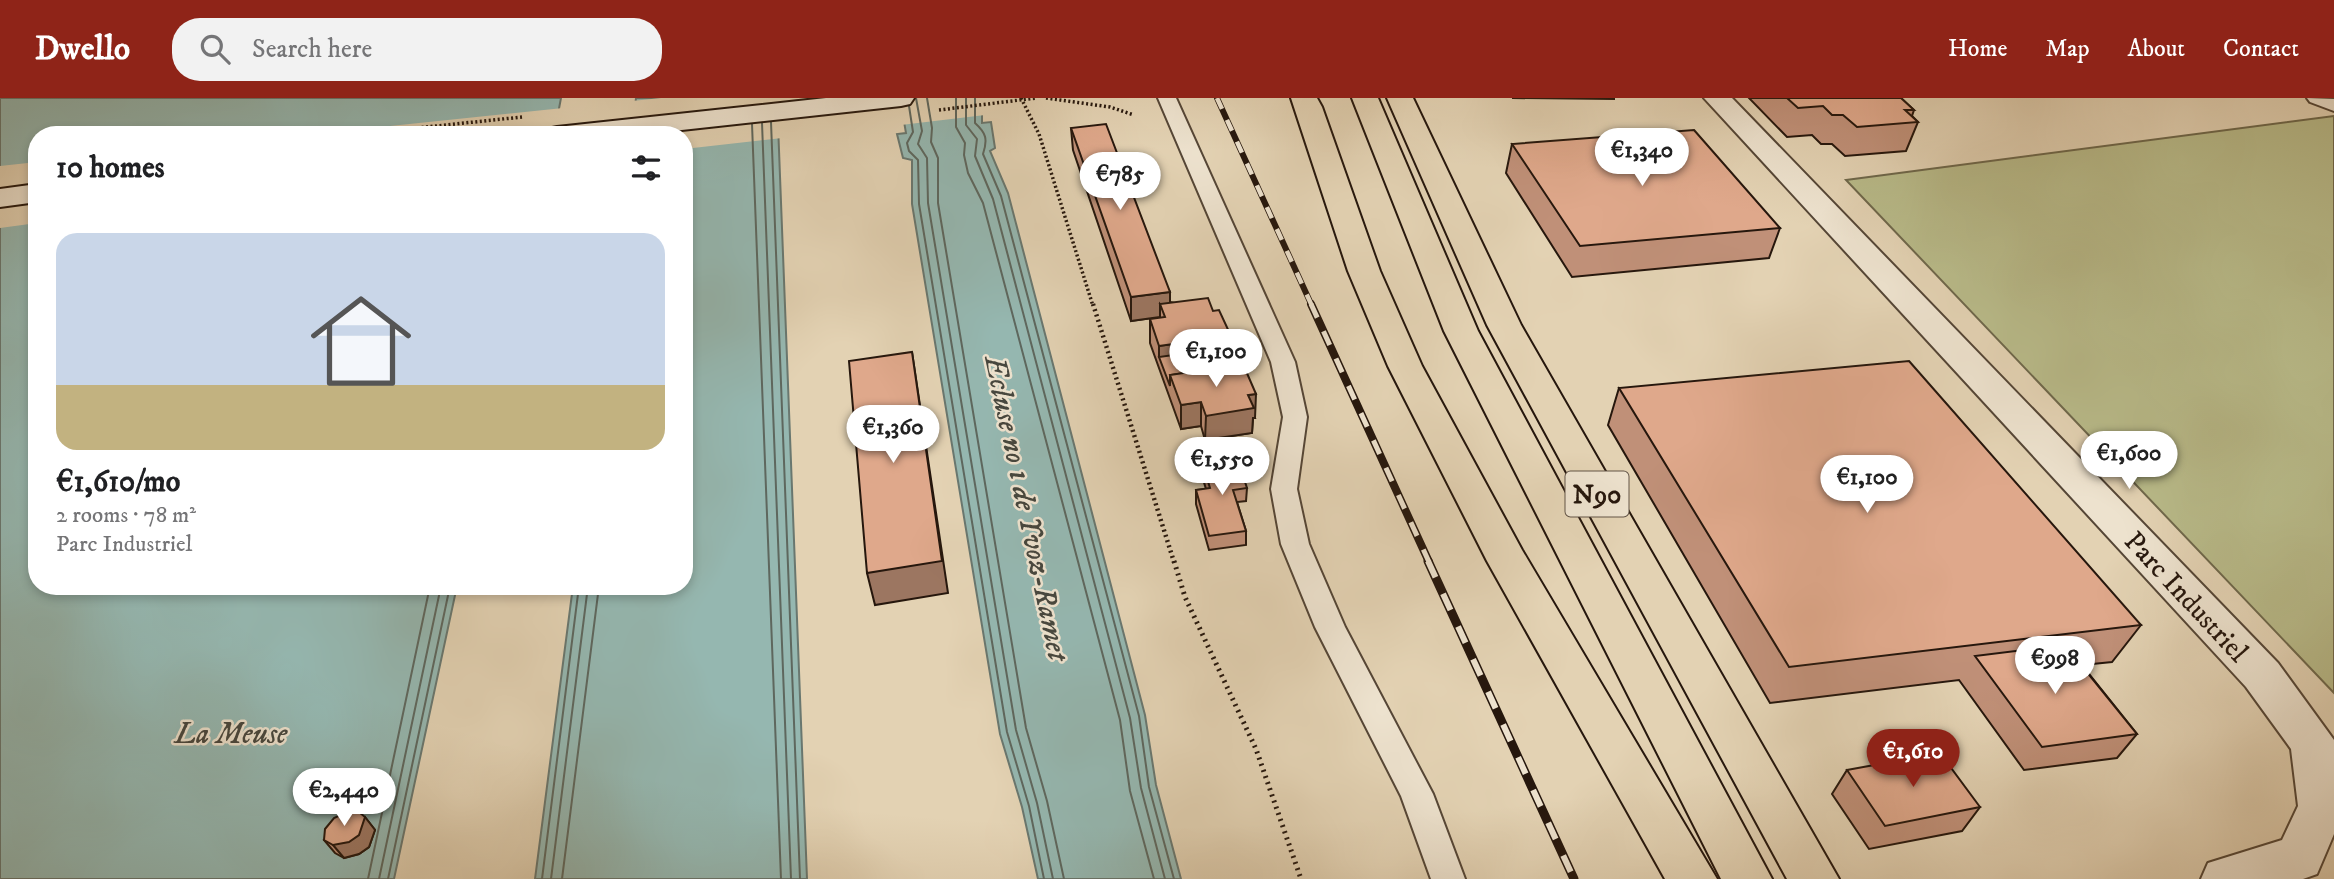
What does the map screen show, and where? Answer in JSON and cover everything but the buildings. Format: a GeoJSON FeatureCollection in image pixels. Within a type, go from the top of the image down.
{"type":"FeatureCollection","features":[{"type":"Feature","properties":{"kind":"highway"},"geometry":{"type":"LineString","coordinates":[[1304,98],[1353,240],[1404,363],[1518,581],[1692,879]]}},
{"type":"Feature","properties":{"kind":"highway","name":"N90"},"geometry":{"type":"LineString","coordinates":[[1366,98],[1461,331],[1747,879]]}},
{"type":"Feature","properties":{"kind":"highway","name":"N90"},"geometry":{"type":"LineString","coordinates":[[1400,98],[1504,326],[1814,879]]}},
{"type":"Feature","properties":{"kind":"street"},"geometry":{"type":"LineString","coordinates":[[641,126],[901,98]]}},
{"type":"Feature","properties":{"kind":"street","name":"Parc Industriel"},"geometry":{"type":"LineString","coordinates":[[1717,98],[2262,675],[2313,744],[2322,806],[2299,858],[2226,879]]}},
{"type":"Feature","properties":{"kind":"street"},"geometry":{"type":"LineString","coordinates":[[0,198],[28,194]]}},
{"type":"Feature","properties":{"kind":"lane"},"geometry":{"type":"LineString","coordinates":[[2316,98],[2334,106]]}},
{"type":"Feature","properties":{"kind":"lane"},"geometry":{"type":"LineString","coordinates":[[1170,105],[1283,362],[1295,417],[1284,489],[1295,544],[1330,626],[1417,794],[1448,879]]}},
{"type":"Feature","properties":{"kind":"path"},"geometry":{"type":"LineString","coordinates":[[1021,98],[1039,134],[1185,597],[1256,749],[1301,879]]}},
{"type":"Feature","properties":{"kind":"path"},"geometry":{"type":"LineString","coordinates":[[1046,98],[1110,107],[1140,116],[1170,105]]}},
{"type":"Feature","properties":{"kind":"green space"},"geometry":{"type":"Polygon","coordinates":[[[2334,116],[2334,693],[1846,180],[2334,116]]]}},
{"type":"Feature","properties":{"kind":"water","name":"La Meuse"},"geometry":{"type":"Polygon","coordinates":[[[0,98],[561,98],[556,126],[28,126],[28,595],[455,595],[394,879],[0,879],[0,98]]]}},
{"type":"Feature","properties":{"kind":"water"},"geometry":{"type":"Polygon","coordinates":[[[636,98],[777,98],[807,879],[535,879],[572,595],[693,595],[693,126],[633,126],[636,98]]]}},
{"type":"Feature","properties":{"kind":"water","name":"Ecluse no 1 de Yvoz-Ramet"},"geometry":{"type":"Polygon","coordinates":[[[900,98],[982,98],[982,123],[991,122],[995,148],[990,151],[1008,193],[1145,715],[1156,785],[1181,879],[1038,879],[1022,807],[1000,734],[912,204],[912,160],[903,158],[897,134],[906,133],[900,98]]]}},
{"type":"Feature","properties":{"kind":"pier"},"geometry":{"type":"Polygon","coordinates":[[[661,98],[781,98],[782,138],[693,148],[693,126],[630,126],[632,101],[661,98]]]}},
{"type":"Feature","properties":{"kind":"pier"},"geometry":{"type":"Polygon","coordinates":[[[897,98],[986,98],[985,115],[901,125],[897,98]]]}},
{"type":"Feature","properties":{"kind":"pier"},"geometry":{"type":"Polygon","coordinates":[[[563,108],[560,126],[390,126],[563,108]]]}},
{"type":"Feature","properties":{"kind":"pier"},"geometry":{"type":"Polygon","coordinates":[[[28,163],[28,224],[0,228],[0,166],[28,163]]]}},
{"type":"Feature","properties":{"kind":"railway"},"geometry":{"type":"LineString","coordinates":[[1217,98],[1312,306]]}},
{"type":"Feature","properties":{"kind":"railway"},"geometry":{"type":"LineString","coordinates":[[1311,304],[1429,562]]}},
{"type":"Feature","properties":{"kind":"railway"},"geometry":{"type":"LineString","coordinates":[[1428,561],[1574,879]]}}]}
